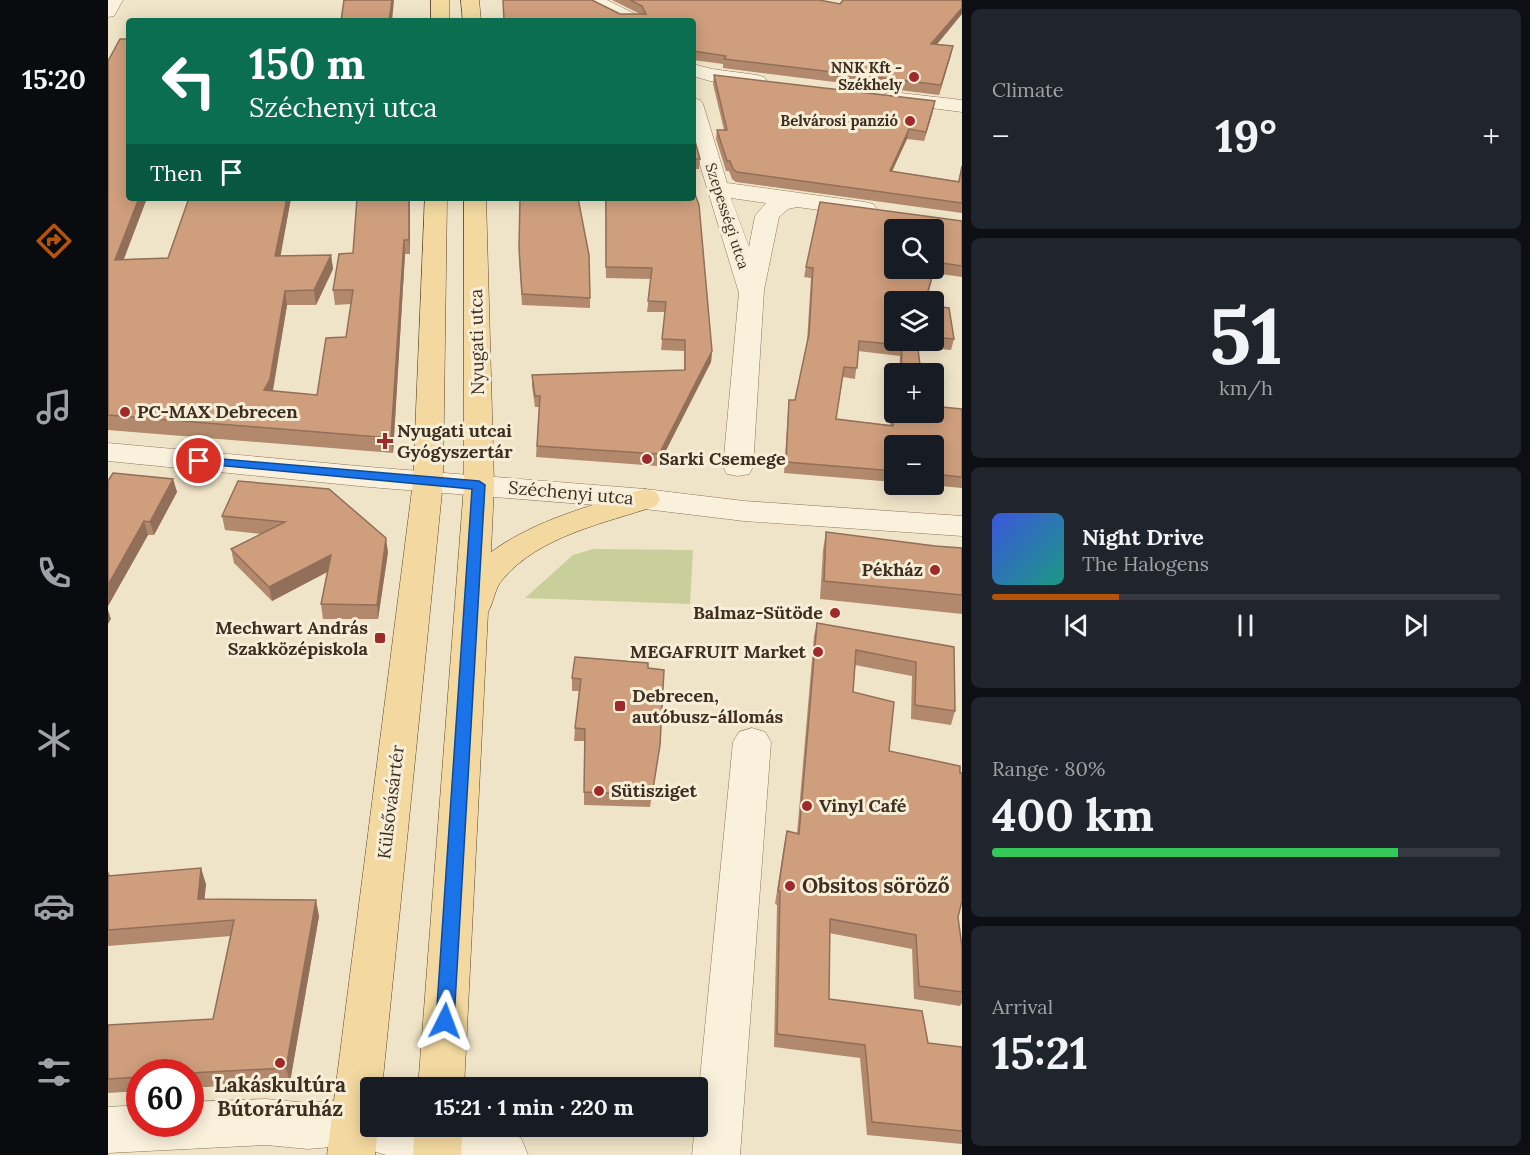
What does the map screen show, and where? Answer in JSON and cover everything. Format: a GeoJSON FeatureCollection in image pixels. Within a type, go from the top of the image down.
{"type":"FeatureCollection","features":[{"type":"Feature","properties":{"kind":"main road"},"geometry":{"type":"LineString","coordinates":[[440,0],[440,18]]}},
{"type":"Feature","properties":{"kind":"main road"},"geometry":{"type":"LineString","coordinates":[[470,0],[471,18]]}},
{"type":"Feature","properties":{"kind":"main road"},"geometry":{"type":"LineString","coordinates":[[428,482],[436,201]]}},
{"type":"Feature","properties":{"kind":"main road","name":"Nyugati utca"},"geometry":{"type":"LineString","coordinates":[[475,201],[479,485]]}},
{"type":"Feature","properties":{"kind":"main road","name":"Külsővásártér"},"geometry":{"type":"LineString","coordinates":[[359,1131],[428,482]]}},
{"type":"Feature","properties":{"kind":"main road"},"geometry":{"type":"LineString","coordinates":[[442,1077],[479,485]]}},
{"type":"Feature","properties":{"kind":"main road"},"geometry":{"type":"LineString","coordinates":[[470,620],[487,575],[518,548],[563,528],[645,499]]}},
{"type":"Feature","properties":{"kind":"street"},"geometry":{"type":"LineString","coordinates":[[108,12],[114,0]]}},
{"type":"Feature","properties":{"kind":"street"},"geometry":{"type":"LineString","coordinates":[[593,0],[629,18]]}},
{"type":"Feature","properties":{"kind":"street"},"geometry":{"type":"LineString","coordinates":[[696,71],[710,75],[779,83]]}},
{"type":"Feature","properties":{"kind":"street"},"geometry":{"type":"LineString","coordinates":[[870,95],[962,106]]}},
{"type":"Feature","properties":{"kind":"street","name":"Szepességi utca"},"geometry":{"type":"LineString","coordinates":[[696,115],[717,189],[752,293]]}},
{"type":"Feature","properties":{"kind":"street"},"geometry":{"type":"LineString","coordinates":[[717,189],[882,212]]}},
{"type":"Feature","properties":{"kind":"street","name":"Szepességi utca"},"geometry":{"type":"LineString","coordinates":[[738,467],[752,293],[767,216],[773,207],[783,202],[797,200]]}},
{"type":"Feature","properties":{"kind":"street","name":"Széchenyi utca"},"geometry":{"type":"LineString","coordinates":[[108,452],[428,482],[645,499],[744,511],[962,526]]}},
{"type":"Feature","properties":{"kind":"street"},"geometry":{"type":"LineString","coordinates":[[716,1155],[752,742]]}},
{"type":"Feature","properties":{"kind":"street"},"geometry":{"type":"LineString","coordinates":[[108,1130],[266,1122],[359,1131],[504,1155]]}},
{"type":"Feature","properties":{"kind":"green space"},"geometry":{"type":"Polygon","coordinates":[[[593,549],[693,550],[690,604],[525,598],[573,555],[593,549]]]}},
{"type":"Feature","properties":{"kind":"building"},"geometry":{"type":"Polygon","coordinates":[[[344,0],[392,0],[389,18],[341,18],[344,0]]]}},
{"type":"Feature","properties":{"kind":"building"},"geometry":{"type":"Polygon","coordinates":[[[503,0],[592,0],[620,14],[646,14],[642,6],[630,0],[819,0],[840,4],[843,0],[962,0],[962,8],[931,44],[953,46],[941,85],[724,59],[726,56],[696,51],[696,18],[504,18],[503,0]]]}},
{"type":"Feature","properties":{"kind":"building"},"geometry":{"type":"Polygon","coordinates":[[[120,39],[126,39],[126,201],[138,201],[115,260],[168,258],[188,201],[286,201],[275,256],[331,255],[314,290],[285,291],[270,379],[264,390],[317,395],[326,338],[346,337],[353,290],[333,290],[339,254],[353,253],[357,201],[409,201],[409,240],[404,240],[391,438],[108,415],[108,61],[120,39]]]}},
{"type":"Feature","properties":{"kind":"building"},"geometry":{"type":"Polygon","coordinates":[[[714,75],[935,101],[926,132],[909,129],[890,171],[959,182],[962,166],[962,203],[737,172],[730,161],[727,161],[717,130],[727,130],[714,75]]]}},
{"type":"Feature","properties":{"kind":"building"},"geometry":{"type":"Polygon","coordinates":[[[696,145],[700,159],[696,159],[696,145]]]}},
{"type":"Feature","properties":{"kind":"building"},"geometry":{"type":"Polygon","coordinates":[[[696,197],[699,205],[712,351],[659,454],[537,446],[540,396],[535,396],[532,375],[685,370],[685,340],[662,339],[666,302],[648,301],[652,268],[606,267],[606,201],[696,201],[696,197]]]}},
{"type":"Feature","properties":{"kind":"building"},"geometry":{"type":"Polygon","coordinates":[[[520,201],[579,201],[589,255],[590,298],[522,294],[519,248],[520,201]]]}},
{"type":"Feature","properties":{"kind":"building"},"geometry":{"type":"Polygon","coordinates":[[[820,202],[962,221],[962,266],[944,263],[944,219],[884,219],[884,279],[931,279],[928,291],[884,291],[884,343],[859,341],[857,368],[844,367],[836,419],[893,426],[893,423],[944,423],[944,407],[962,409],[962,477],[944,475],[944,435],[884,435],[884,470],[786,462],[789,400],[795,400],[809,334],[813,268],[806,267],[820,202]]]}},
{"type":"Feature","properties":{"kind":"building"},"geometry":{"type":"Polygon","coordinates":[[[944,307],[949,308],[954,339],[944,338],[944,307]]]}},
{"type":"Feature","properties":{"kind":"building"},"geometry":{"type":"Polygon","coordinates":[[[902,351],[918,351],[920,363],[901,363],[902,351]]]}},
{"type":"Feature","properties":{"kind":"building"},"geometry":{"type":"Polygon","coordinates":[[[113,473],[173,479],[150,522],[144,521],[108,585],[108,481],[113,473]]]}},
{"type":"Feature","properties":{"kind":"building"},"geometry":{"type":"Polygon","coordinates":[[[238,481],[329,489],[386,538],[377,605],[321,604],[331,555],[269,587],[231,549],[285,522],[222,516],[238,481]]]}},
{"type":"Feature","properties":{"kind":"building"},"geometry":{"type":"Polygon","coordinates":[[[826,532],[962,548],[962,595],[824,581],[826,532]]]}},
{"type":"Feature","properties":{"kind":"building"},"geometry":{"type":"Polygon","coordinates":[[[817,623],[954,647],[955,711],[915,705],[916,662],[856,650],[853,692],[894,702],[889,751],[960,766],[960,773],[962,773],[962,901],[958,917],[962,947],[962,992],[919,986],[916,935],[830,919],[829,999],[922,1011],[928,1043],[962,1047],[962,1131],[872,1122],[865,1045],[777,1034],[780,891],[778,891],[787,831],[799,834],[817,623]]]}},
{"type":"Feature","properties":{"kind":"building"},"geometry":{"type":"Polygon","coordinates":[[[575,657],[648,663],[648,668],[664,670],[660,745],[652,795],[584,792],[585,729],[575,728],[581,679],[572,678],[575,657]]]}},
{"type":"Feature","properties":{"kind":"building"},"geometry":{"type":"Polygon","coordinates":[[[201,868],[198,899],[316,900],[286,1068],[204,1072],[204,1059],[126,1059],[126,1078],[108,1079],[108,1025],[213,1019],[234,920],[108,930],[108,876],[201,868]]]}},
{"type":"Feature","properties":{"kind":"place","name":"NNK Kft - Székhely"},"geometry":{"type":"Point","coordinates":[914,77]}},
{"type":"Feature","properties":{"kind":"place","name":"Belvárosi panzió"},"geometry":{"type":"Point","coordinates":[910,121]}},
{"type":"Feature","properties":{"kind":"place","name":"PC-MAX Debrecen"},"geometry":{"type":"Point","coordinates":[125,412]}},
{"type":"Feature","properties":{"kind":"place","name":"Nyugati utcai Gyógyszertár"},"geometry":{"type":"Point","coordinates":[385,441]}},
{"type":"Feature","properties":{"kind":"place","name":"Sarki Csemege"},"geometry":{"type":"Point","coordinates":[647,459]}},
{"type":"Feature","properties":{"kind":"place","name":"Pékház"},"geometry":{"type":"Point","coordinates":[935,570]}},
{"type":"Feature","properties":{"kind":"place","name":"Balmaz-Sütöde"},"geometry":{"type":"Point","coordinates":[835,613]}},
{"type":"Feature","properties":{"kind":"place","name":"Mechwart András Szakközépiskola"},"geometry":{"type":"Point","coordinates":[380,638]}},
{"type":"Feature","properties":{"kind":"place","name":"MEGAFRUIT Market"},"geometry":{"type":"Point","coordinates":[818,652]}},
{"type":"Feature","properties":{"kind":"place","name":"Debrecen, autóbusz-állomás"},"geometry":{"type":"Point","coordinates":[620,706]}},
{"type":"Feature","properties":{"kind":"place","name":"Sütisziget"},"geometry":{"type":"Point","coordinates":[599,791]}},
{"type":"Feature","properties":{"kind":"place","name":"Vinyl Café"},"geometry":{"type":"Point","coordinates":[807,806]}},
{"type":"Feature","properties":{"kind":"place","name":"Obsitos söröző"},"geometry":{"type":"Point","coordinates":[790,886]}},
{"type":"Feature","properties":{"kind":"place","name":"Lakáskultúra Bútoráruház"},"geometry":{"type":"Point","coordinates":[280,1063]}},
{"type":"Feature","properties":{"kind":"route"},"geometry":{"type":"LineString","coordinates":[[199,461],[479,485],[445,1021]]}}]}
